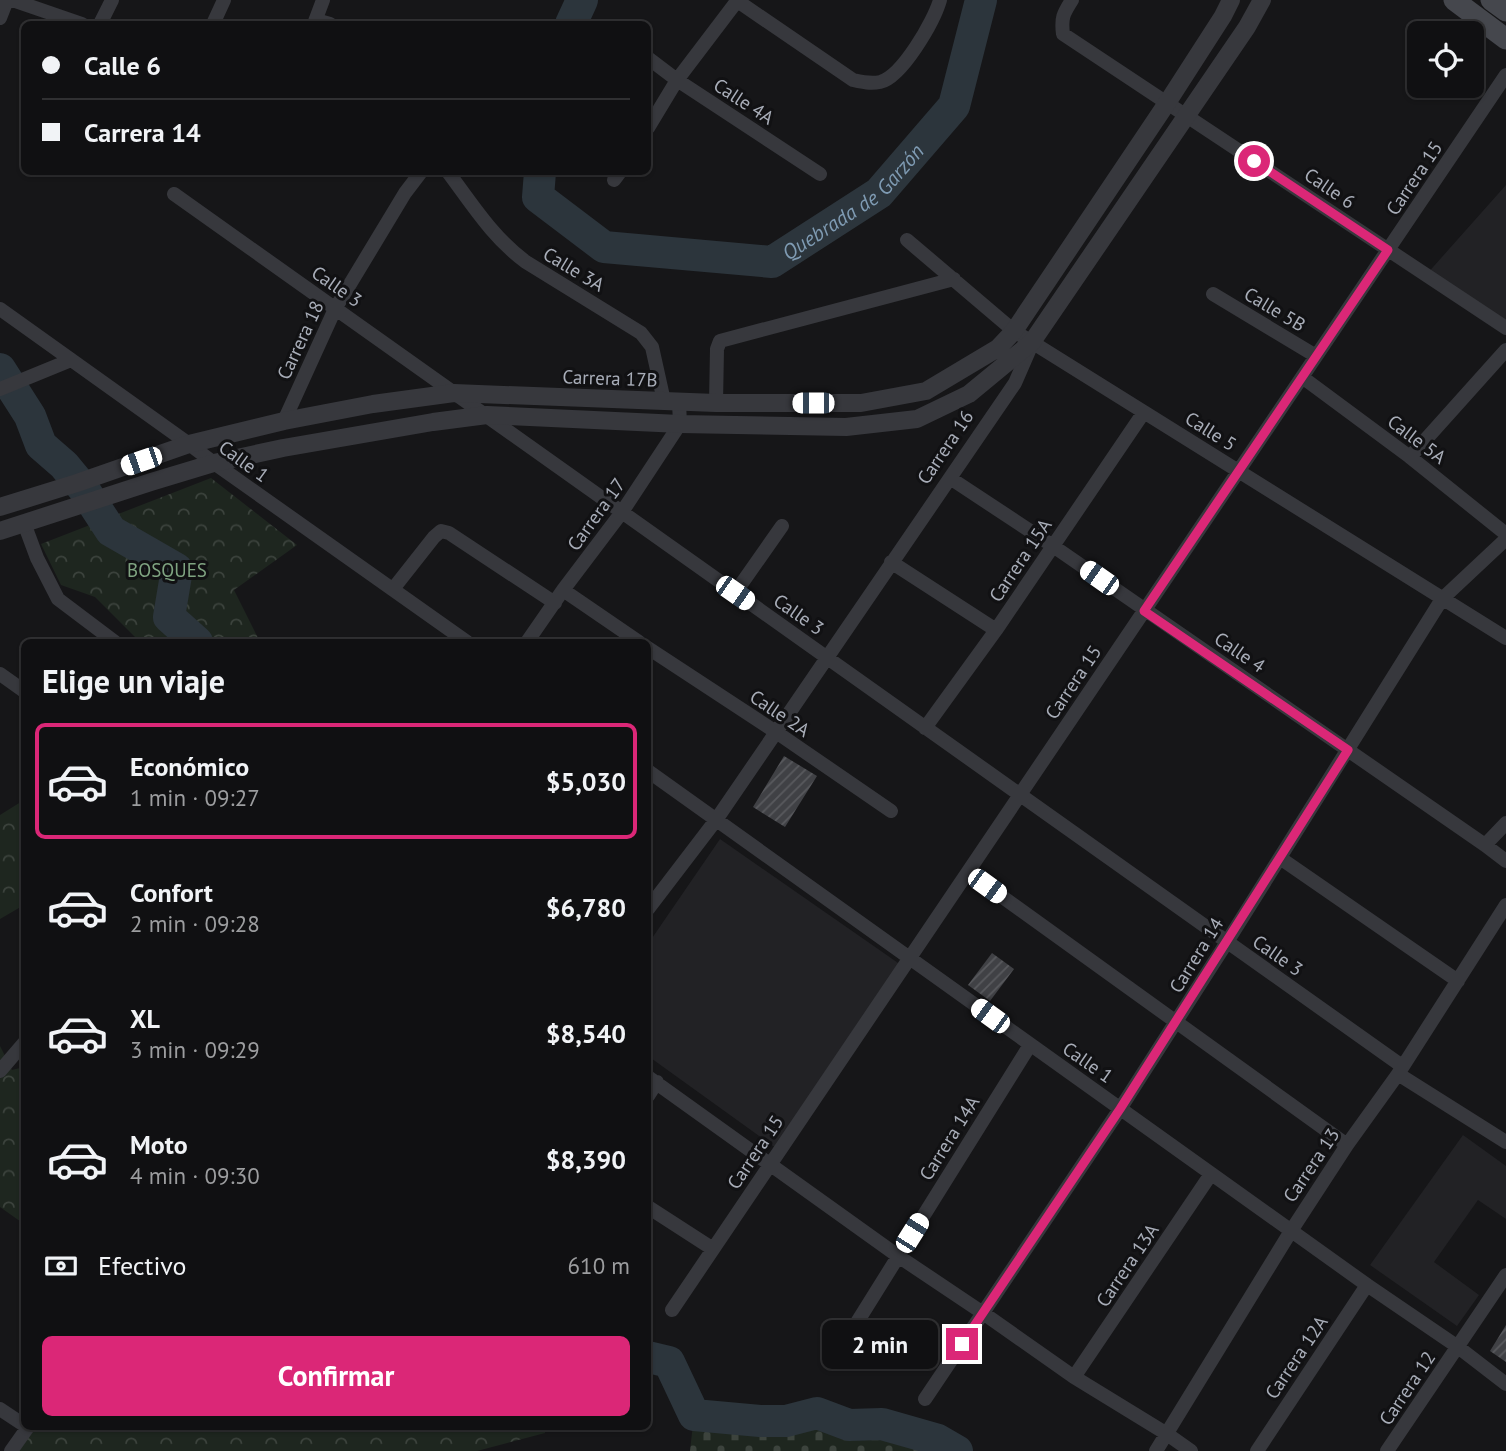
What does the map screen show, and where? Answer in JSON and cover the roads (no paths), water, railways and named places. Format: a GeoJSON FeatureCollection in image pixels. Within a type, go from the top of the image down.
{"type":"FeatureCollection","features":[{"type":"Feature","properties":{"kind":"main road"},"geometry":{"type":"LineString","coordinates":[[1454,0],[1506,40]]}},
{"type":"Feature","properties":{"kind":"main road"},"geometry":{"type":"LineString","coordinates":[[1491,0],[1506,11]]}},
{"type":"Feature","properties":{"kind":"street"},"geometry":{"type":"LineString","coordinates":[[0,18],[9,0],[73,21]]}},
{"type":"Feature","properties":{"kind":"street"},"geometry":{"type":"LineString","coordinates":[[102,21],[112,0]]}},
{"type":"Feature","properties":{"kind":"street"},"geometry":{"type":"LineString","coordinates":[[214,21],[224,0]]}},
{"type":"Feature","properties":{"kind":"street"},"geometry":{"type":"LineString","coordinates":[[320,21],[323,0]]}},
{"type":"Feature","properties":{"kind":"street"},"geometry":{"type":"LineString","coordinates":[[651,123],[677,80],[737,0],[853,80],[866,83],[883,82],[899,68],[929,26],[940,0]]}},
{"type":"Feature","properties":{"kind":"street","name":"Calle 6"},"geometry":{"type":"LineString","coordinates":[[1072,0],[1061,20],[1063,34],[1506,328]]}},
{"type":"Feature","properties":{"kind":"street"},"geometry":{"type":"LineString","coordinates":[[1014,331],[1167,103],[1231,0]]}},
{"type":"Feature","properties":{"kind":"street","name":"Carrera 16"},"geometry":{"type":"LineString","coordinates":[[651,905],[716,820],[1015,383],[1032,342],[1247,27],[1262,0]]}},
{"type":"Feature","properties":{"kind":"street","name":"Calle 4A"},"geometry":{"type":"LineString","coordinates":[[651,60],[820,174]]}},
{"type":"Feature","properties":{"kind":"street","name":"Carrera 15"},"geometry":{"type":"LineString","coordinates":[[671,1310],[1506,75]]}},
{"type":"Feature","properties":{"kind":"street","name":"Carrera 18"},"geometry":{"type":"LineString","coordinates":[[284,421],[335,309],[419,175]]}},
{"type":"Feature","properties":{"kind":"street","name":"Calle 3A"},"geometry":{"type":"LineString","coordinates":[[450,175],[500,241],[512,252],[641,333],[652,347],[672,401]]}},
{"type":"Feature","properties":{"kind":"street","name":"Calle 3"},"geometry":{"type":"LineString","coordinates":[[174,194],[1227,942],[1400,1070],[1506,1142]]}},
{"type":"Feature","properties":{"kind":"street","name":"Calle 5"},"geometry":{"type":"LineString","coordinates":[[906,240],[1014,331],[1506,638]]}},
{"type":"Feature","properties":{"kind":"street"},"geometry":{"type":"LineString","coordinates":[[716,403],[717,349],[720,341],[954,279]]}},
{"type":"Feature","properties":{"kind":"street","name":"Calle 5B"},"geometry":{"type":"LineString","coordinates":[[1213,294],[1316,356]]}},
{"type":"Feature","properties":{"kind":"street","name":"Calle 1"},"geometry":{"type":"LineString","coordinates":[[0,309],[463,639]]}},
{"type":"Feature","properties":{"kind":"street","name":"Carrera 17B"},"geometry":{"type":"LineString","coordinates":[[0,507],[189,443],[373,404],[454,393],[716,403],[861,403],[926,391],[998,348],[1014,331]]}},
{"type":"Feature","properties":{"kind":"street"},"geometry":{"type":"LineString","coordinates":[[0,531],[214,463],[378,430],[487,415],[680,424],[846,427],[917,419],[969,394],[1032,342]]}},
{"type":"Feature","properties":{"kind":"street"},"geometry":{"type":"LineString","coordinates":[[1410,457],[1506,350]]}},
{"type":"Feature","properties":{"kind":"street"},"geometry":{"type":"LineString","coordinates":[[0,389],[71,360]]}},
{"type":"Feature","properties":{"kind":"street","name":"Calle 5A"},"geometry":{"type":"LineString","coordinates":[[1302,377],[1410,457],[1506,536]]}},
{"type":"Feature","properties":{"kind":"street"},"geometry":{"type":"LineString","coordinates":[[672,401],[680,424]]}},
{"type":"Feature","properties":{"kind":"street","name":"Carrera 15A"},"geometry":{"type":"LineString","coordinates":[[925,728],[1054,546],[1144,412]]}},
{"type":"Feature","properties":{"kind":"street","name":"Carrera 17"},"geometry":{"type":"LineString","coordinates":[[529,639],[622,512],[680,424]]}},
{"type":"Feature","properties":{"kind":"street","name":"Calle 4"},"geometry":{"type":"LineString","coordinates":[[950,478],[1054,546],[1506,861]]}},
{"type":"Feature","properties":{"kind":"street"},"geometry":{"type":"LineString","coordinates":[[27,523],[37,558],[58,600],[112,639]]}},
{"type":"Feature","properties":{"kind":"street"},"geometry":{"type":"LineString","coordinates":[[735,593],[782,526]]}},
{"type":"Feature","properties":{"kind":"street"},"geometry":{"type":"LineString","coordinates":[[393,589],[441,531],[449,533],[634,639]]}},
{"type":"Feature","properties":{"kind":"street","name":"Carrera 14"},"geometry":{"type":"LineString","coordinates":[[925,1399],[1176,1023],[1442,599],[1506,536]]}},
{"type":"Feature","properties":{"kind":"street"},"geometry":{"type":"LineString","coordinates":[[891,562],[996,629]]}},
{"type":"Feature","properties":{"kind":"street","name":"Calle 2A"},"geometry":{"type":"LineString","coordinates":[[651,650],[891,811]]}},
{"type":"Feature","properties":{"kind":"street"},"geometry":{"type":"LineString","coordinates":[[0,674],[21,689]]}},
{"type":"Feature","properties":{"kind":"street","name":"Calle 1"},"geometry":{"type":"LineString","coordinates":[[651,773],[1291,1231],[1458,1347],[1506,1384]]}},
{"type":"Feature","properties":{"kind":"street"},"geometry":{"type":"LineString","coordinates":[[1485,845],[1506,823]]}},
{"type":"Feature","properties":{"kind":"street"},"geometry":{"type":"LineString","coordinates":[[1280,858],[1458,981]]}},
{"type":"Feature","properties":{"kind":"street"},"geometry":{"type":"LineString","coordinates":[[968,872],[1347,1145]]}},
{"type":"Feature","properties":{"kind":"street","name":"Carrera 13"},"geometry":{"type":"LineString","coordinates":[[1156,1451],[1291,1231],[1400,1070],[1506,905]]}},
{"type":"Feature","properties":{"kind":"street","name":"Carrera 14A"},"geometry":{"type":"LineString","coordinates":[[856,1324],[1030,1045]]}},
{"type":"Feature","properties":{"kind":"street"},"geometry":{"type":"LineString","coordinates":[[0,1071],[21,1046]]}},
{"type":"Feature","properties":{"kind":"street"},"geometry":{"type":"LineString","coordinates":[[652,1079],[898,1256],[1074,1377],[1191,1451]]}},
{"type":"Feature","properties":{"kind":"street","name":"Carrera 13A"},"geometry":{"type":"LineString","coordinates":[[1074,1377],[1211,1174]]}},
{"type":"Feature","properties":{"kind":"street"},"geometry":{"type":"LineString","coordinates":[[651,1208],[713,1248]]}},
{"type":"Feature","properties":{"kind":"street","name":"Carrera 12"},"geometry":{"type":"LineString","coordinates":[[1387,1451],[1506,1275]]}},
{"type":"Feature","properties":{"kind":"street","name":"Carrera 12A"},"geometry":{"type":"LineString","coordinates":[[1257,1451],[1367,1285]]}},
{"type":"Feature","properties":{"kind":"street"},"geometry":{"type":"LineString","coordinates":[[0,1409],[21,1422]]}},
{"type":"Feature","properties":{"kind":"street"},"geometry":{"type":"LineString","coordinates":[[11,1451],[24,1430]]}},
{"type":"Feature","properties":{"kind":"waterway","name":"Quebrada de Garzón"},"geometry":{"type":"LineString","coordinates":[[572,21],[582,0]]}},
{"type":"Feature","properties":{"kind":"waterway","name":"Quebrada de Garzón"},"geometry":{"type":"LineString","coordinates":[[540,175],[538,197],[604,247],[772,262],[879,193],[954,106],[981,0]]}},
{"type":"Feature","properties":{"kind":"waterway"},"geometry":{"type":"LineString","coordinates":[[0,369],[30,416],[41,445],[64,465],[83,488],[111,531],[177,569],[169,617],[194,639]]}},
{"type":"Feature","properties":{"kind":"waterway"},"geometry":{"type":"LineString","coordinates":[[651,1358],[669,1362],[694,1415],[786,1421],[817,1413],[849,1425],[882,1424],[938,1440],[957,1451]]}},
{"type":"Feature","properties":{"kind":"park label","name":"BOSQUES"},"geometry":{"type":"Point","coordinates":[167,570]}}]}
